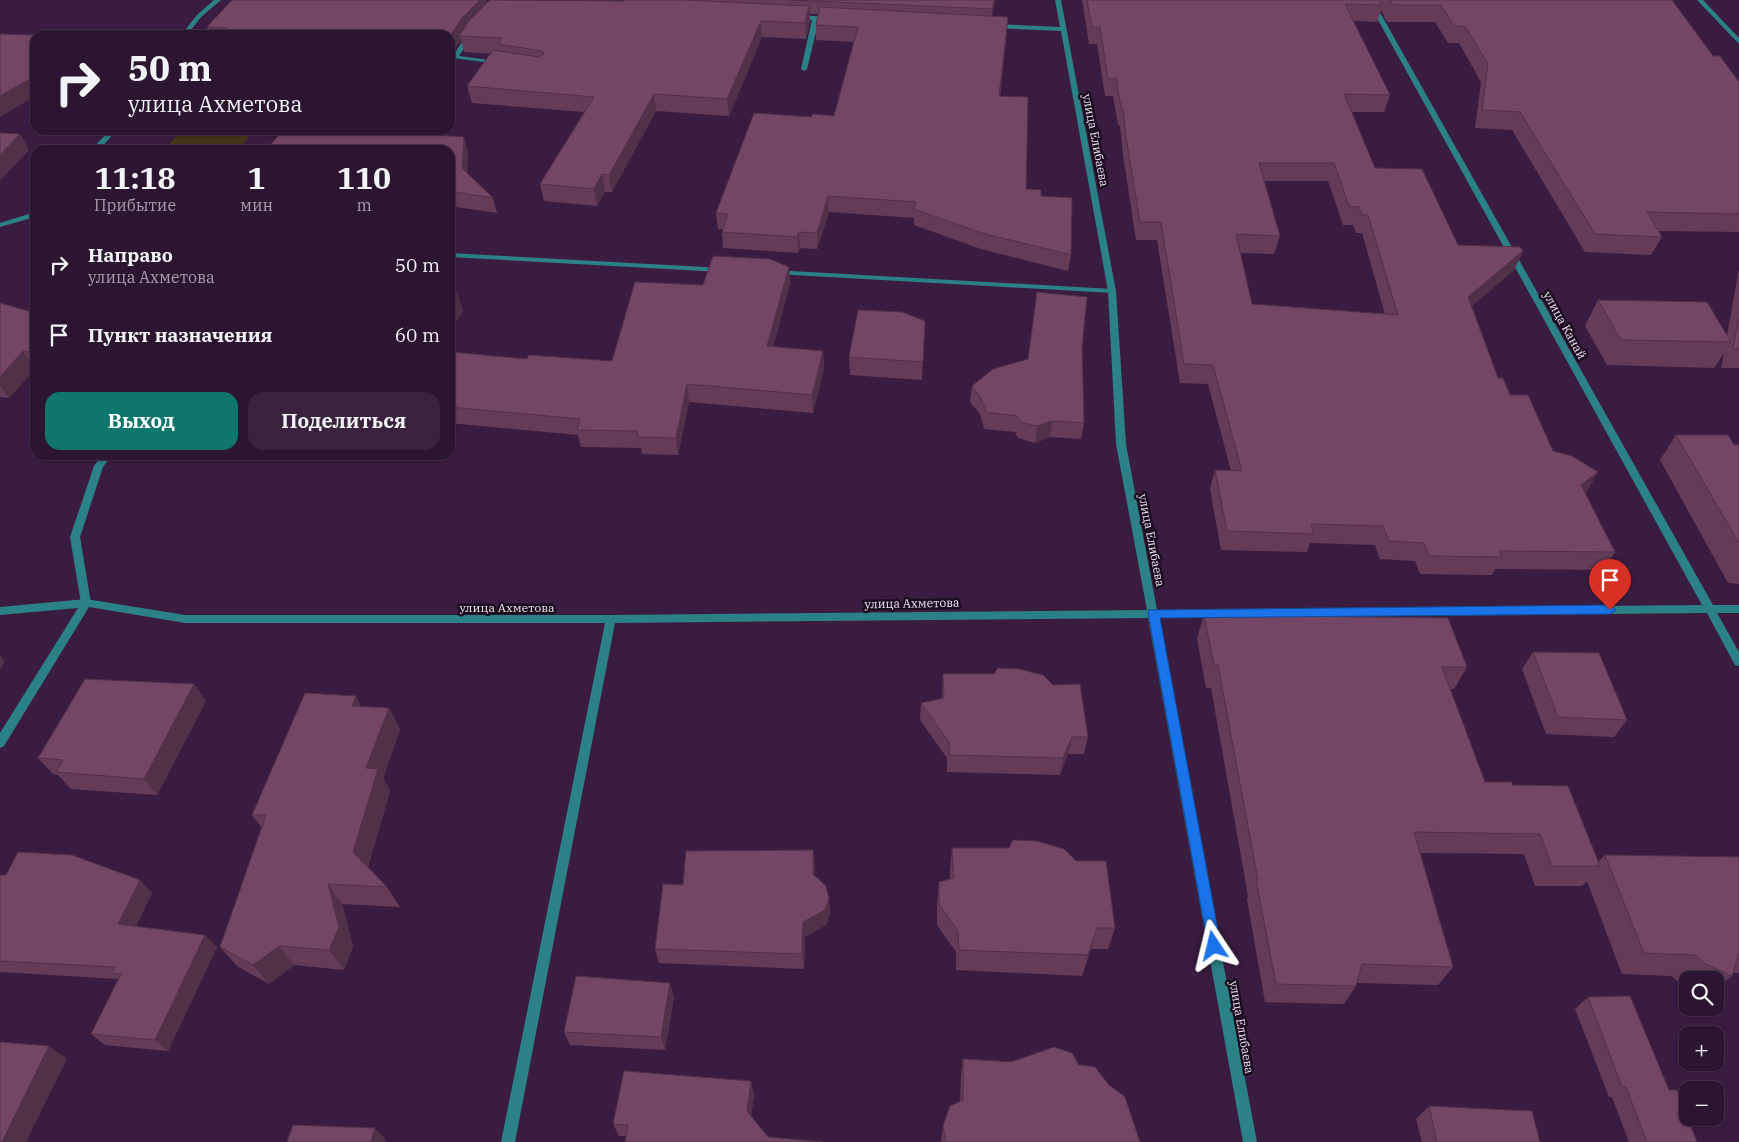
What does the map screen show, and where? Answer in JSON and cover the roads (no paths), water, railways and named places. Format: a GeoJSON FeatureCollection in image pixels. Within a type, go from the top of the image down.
{"type":"FeatureCollection","features":[{"type":"Feature","properties":{"kind":"street"},"geometry":{"type":"LineString","coordinates":[[188,30],[198,16],[218,0]]}},
{"type":"Feature","properties":{"kind":"street","name":"улица Елибаева"},"geometry":{"type":"LineString","coordinates":[[1058,0],[1112,291],[1121,444],[1154,613],[1250,1142]]}},
{"type":"Feature","properties":{"kind":"street","name":"улица Канай"},"geometry":{"type":"LineString","coordinates":[[1370,0],[1739,662]]}},
{"type":"Feature","properties":{"kind":"street"},"geometry":{"type":"LineString","coordinates":[[1700,0],[1739,42]]}},
{"type":"Feature","properties":{"kind":"street"},"geometry":{"type":"LineString","coordinates":[[786,17],[836,19]]}},
{"type":"Feature","properties":{"kind":"street"},"geometry":{"type":"LineString","coordinates":[[804,70],[816,18]]}},
{"type":"Feature","properties":{"kind":"street"},"geometry":{"type":"LineString","coordinates":[[984,25],[1062,29]]}},
{"type":"Feature","properties":{"kind":"street"},"geometry":{"type":"LineString","coordinates":[[475,29],[456,57],[504,64]]}},
{"type":"Feature","properties":{"kind":"street"},"geometry":{"type":"LineString","coordinates":[[100,145],[109,135]]}},
{"type":"Feature","properties":{"kind":"street"},"geometry":{"type":"LineString","coordinates":[[0,224],[30,216]]}},
{"type":"Feature","properties":{"kind":"street"},"geometry":{"type":"LineString","coordinates":[[455,255],[727,270]]}},
{"type":"Feature","properties":{"kind":"street"},"geometry":{"type":"LineString","coordinates":[[766,272],[1112,291]]}},
{"type":"Feature","properties":{"kind":"street"},"geometry":{"type":"LineString","coordinates":[[0,743],[86,603],[76,537],[99,466],[103,460]]}},
{"type":"Feature","properties":{"kind":"street","name":"улица Ахметова"},"geometry":{"type":"LineString","coordinates":[[0,611],[86,603],[185,619],[611,619],[1739,609]]}},
{"type":"Feature","properties":{"kind":"street"},"geometry":{"type":"LineString","coordinates":[[508,1142],[611,619]]}}]}
